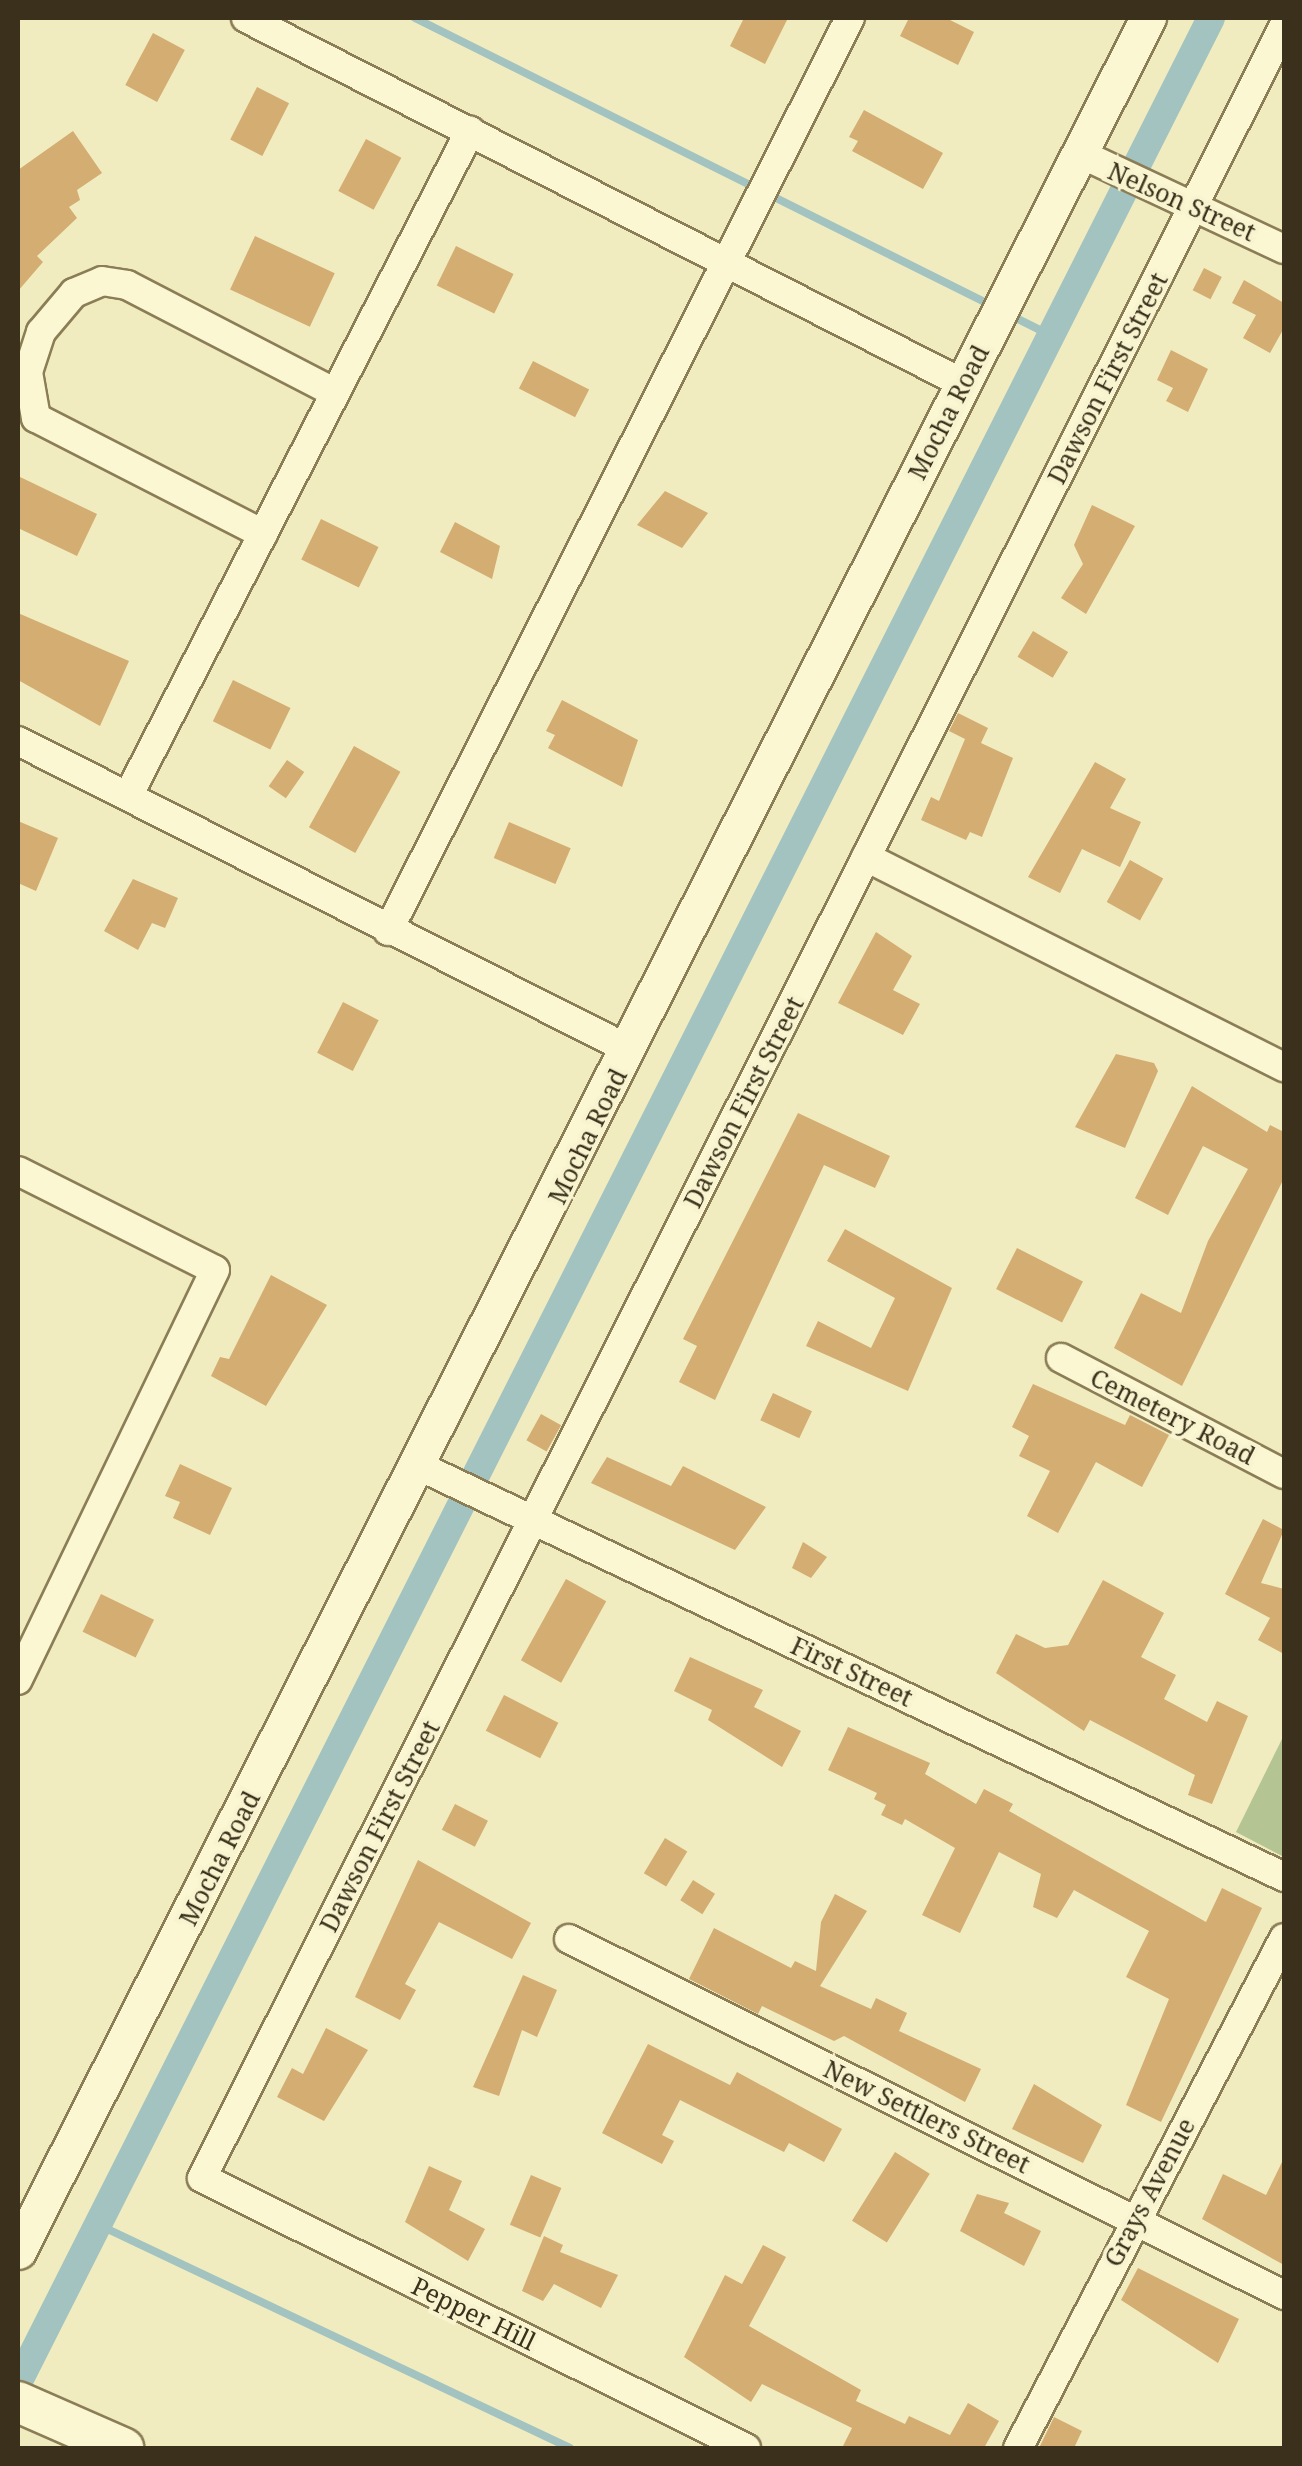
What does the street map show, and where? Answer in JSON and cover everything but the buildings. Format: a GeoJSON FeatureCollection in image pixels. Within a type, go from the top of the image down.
{"type":"FeatureCollection","features":[{"type":"Feature","properties":{"kind":"main road"},"geometry":{"type":"LineString","coordinates":[[18,2402],[123,2448]]}},
{"type":"Feature","properties":{"kind":"street"},"geometry":{"type":"LineString","coordinates":[[246,18],[962,383]]}},
{"type":"Feature","properties":{"kind":"street"},"geometry":{"type":"LineString","coordinates":[[388,931],[850,18]]}},
{"type":"Feature","properties":{"kind":"street","name":"Mocha Road"},"geometry":{"type":"LineString","coordinates":[[18,2251],[433,1472],[630,1050],[962,383],[1091,160],[1148,18]]}},
{"type":"Feature","properties":{"kind":"street","name":"Dawson First Street"},"geometry":{"type":"LineString","coordinates":[[202,2178],[1284,26]]}},
{"type":"Feature","properties":{"kind":"street"},"geometry":{"type":"LineString","coordinates":[[130,794],[470,130]]}},
{"type":"Feature","properties":{"kind":"street","name":"Nelson Street"},"geometry":{"type":"LineString","coordinates":[[1091,160],[1165,189],[1284,249]]}},
{"type":"Feature","properties":{"kind":"street"},"geometry":{"type":"LineString","coordinates":[[263,534],[27,417],[28,372],[42,332],[74,293],[102,281],[127,285],[335,393]]}},
{"type":"Feature","properties":{"kind":"street"},"geometry":{"type":"LineString","coordinates":[[18,741],[130,794],[388,931],[630,1050]]}},
{"type":"Feature","properties":{"kind":"street"},"geometry":{"type":"LineString","coordinates":[[866,857],[1284,1066]]}},
{"type":"Feature","properties":{"kind":"street"},"geometry":{"type":"LineString","coordinates":[[18,1171],[215,1270],[18,1680]]}},
{"type":"Feature","properties":{"kind":"street","name":"Cemetery Road"},"geometry":{"type":"LineString","coordinates":[[1061,1358],[1284,1474]]}},
{"type":"Feature","properties":{"kind":"street","name":"First Street"},"geometry":{"type":"LineString","coordinates":[[433,1472],[1284,1877]]}},
{"type":"Feature","properties":{"kind":"street","name":"Grays Avenue"},"geometry":{"type":"LineString","coordinates":[[1018,2448],[1134,2218],[1284,1938]]}},
{"type":"Feature","properties":{"kind":"street","name":"New Settlers Street"},"geometry":{"type":"LineString","coordinates":[[570,1939],[1284,2295]]}},
{"type":"Feature","properties":{"kind":"street","name":"Pepper Hill"},"geometry":{"type":"LineString","coordinates":[[202,2178],[746,2448]]}},
{"type":"Feature","properties":{"kind":"green space"},"geometry":{"type":"Polygon","coordinates":[[[1284,1735],[1284,1857],[1236,1832],[1284,1735]]]}},
{"type":"Feature","properties":{"kind":"waterway"},"geometry":{"type":"LineString","coordinates":[[415,18],[756,188]]}},
{"type":"Feature","properties":{"kind":"waterway"},"geometry":{"type":"LineString","coordinates":[[21,2377],[1211,18]]}},
{"type":"Feature","properties":{"kind":"waterway"},"geometry":{"type":"LineString","coordinates":[[768,194],[993,306]]}},
{"type":"Feature","properties":{"kind":"waterway"},"geometry":{"type":"LineString","coordinates":[[1010,315],[1050,335]]}},
{"type":"Feature","properties":{"kind":"waterway"},"geometry":{"type":"LineString","coordinates":[[99,2225],[570,2448]]}}]}
